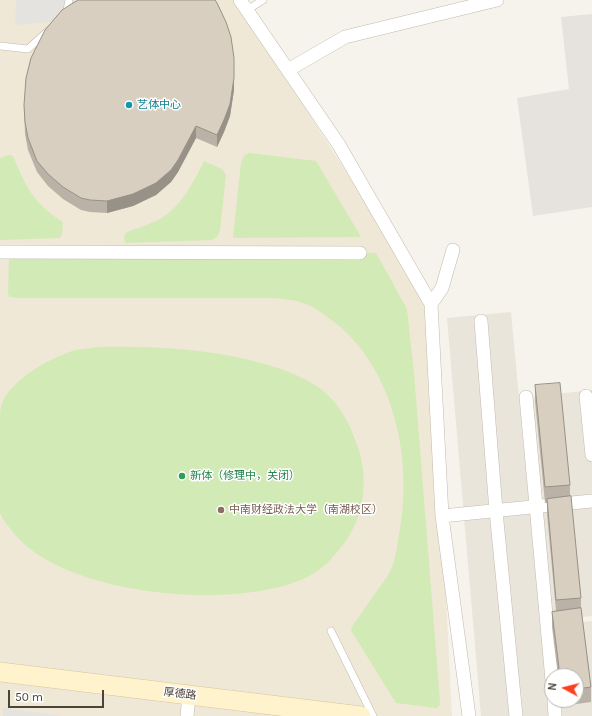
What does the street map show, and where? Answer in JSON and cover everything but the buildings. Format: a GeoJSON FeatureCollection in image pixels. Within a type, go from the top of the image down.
{"type":"FeatureCollection","features":[{"type":"Feature","properties":{"kind":"street"},"geometry":{"type":"LineString","coordinates":[[288,70],[345,37],[497,0]]}},
{"type":"Feature","properties":{"kind":"street"},"geometry":{"type":"LineString","coordinates":[[243,5],[339,145],[431,304],[442,516],[469,716]]}},
{"type":"Feature","properties":{"kind":"street"},"geometry":{"type":"LineString","coordinates":[[431,304],[442,288],[453,250]]}},
{"type":"Feature","properties":{"kind":"street"},"geometry":{"type":"LineString","coordinates":[[0,252],[360,253]]}},
{"type":"Feature","properties":{"kind":"street"},"geometry":{"type":"LineString","coordinates":[[482,321],[496,511],[516,716]]}},
{"type":"Feature","properties":{"kind":"street"},"geometry":{"type":"LineString","coordinates":[[586,396],[592,455]]}},
{"type":"Feature","properties":{"kind":"street"},"geometry":{"type":"LineString","coordinates":[[526,397],[551,668]]}},
{"type":"Feature","properties":{"kind":"street"},"geometry":{"type":"LineString","coordinates":[[442,516],[592,502]]}},
{"type":"Feature","properties":{"kind":"street","name":"厚德路"},"geometry":{"type":"LineString","coordinates":[[0,672],[189,695],[260,707],[361,716]]}},
{"type":"Feature","properties":{"kind":"street"},"geometry":{"type":"LineString","coordinates":[[187,716],[189,695]]}},
{"type":"Feature","properties":{"kind":"lane"},"geometry":{"type":"LineString","coordinates":[[0,46],[28,49],[67,14],[69,0]]}},
{"type":"Feature","properties":{"kind":"lane"},"geometry":{"type":"LineString","coordinates":[[243,5],[263,0]]}},
{"type":"Feature","properties":{"kind":"lane"},"geometry":{"type":"LineString","coordinates":[[331,631],[373,716]]}},
{"type":"Feature","properties":{"kind":"shaded area","name":"中南财经政法大学（南湖校区）"},"geometry":{"type":"Polygon","coordinates":[[[0,0],[236,0],[431,304],[452,716],[0,716],[0,0]]]}},
{"type":"Feature","properties":{"kind":"shaded area"},"geometry":{"type":"Polygon","coordinates":[[[16,0],[89,0],[57,21],[15,25],[16,0]]]}},
{"type":"Feature","properties":{"kind":"shaded area"},"geometry":{"type":"Polygon","coordinates":[[[592,14],[592,207],[533,216],[517,98],[569,89],[561,17],[592,14]]]}},
{"type":"Feature","properties":{"kind":"shaded area"},"geometry":{"type":"Polygon","coordinates":[[[511,312],[544,668],[544,708],[548,708],[549,716],[481,716],[447,318],[511,312]]]}},
{"type":"Feature","properties":{"kind":"shaded area"},"geometry":{"type":"Polygon","coordinates":[[[592,390],[592,616],[550,620],[530,397],[592,390]]]}},
{"type":"Feature","properties":{"kind":"shaded area"},"geometry":{"type":"Polygon","coordinates":[[[592,621],[592,716],[562,716],[562,708],[584,708],[584,668],[573,668],[554,625],[592,621]]]}},
{"type":"Feature","properties":{"kind":"shaded area"},"geometry":{"type":"Polygon","coordinates":[[[3,708],[63,716],[3,716],[3,708]]]}},
{"type":"Feature","properties":{"kind":"green space"},"geometry":{"type":"Polygon","coordinates":[[[249,153],[316,161],[361,237],[233,238],[241,163],[244,156],[249,153]]]}},
{"type":"Feature","properties":{"kind":"green space"},"geometry":{"type":"Polygon","coordinates":[[[9,155],[13,156],[22,177],[32,194],[45,208],[63,222],[62,234],[60,238],[0,240],[0,158],[9,155]]]}},
{"type":"Feature","properties":{"kind":"green space"},"geometry":{"type":"Polygon","coordinates":[[[204,161],[222,169],[226,175],[219,234],[211,240],[125,243],[125,233],[160,219],[175,208],[191,186],[204,161]]]}},
{"type":"Feature","properties":{"kind":"green space"},"geometry":{"type":"Polygon","coordinates":[[[376,253],[407,309],[414,373],[440,702],[440,705],[437,708],[396,703],[351,629],[391,570],[397,547],[403,507],[404,479],[401,450],[395,421],[386,393],[374,368],[357,344],[337,324],[306,304],[274,298],[19,298],[10,297],[8,294],[9,255],[376,253]]]}},
{"type":"Feature","properties":{"kind":"green space","name":"新体（修理中，关闭）"},"geometry":{"type":"Polygon","coordinates":[[[97,347],[166,348],[234,357],[284,370],[308,381],[330,397],[346,418],[350,426],[362,462],[364,485],[361,508],[353,529],[333,557],[310,576],[273,589],[236,594],[196,595],[154,592],[113,584],[74,573],[42,557],[17,537],[0,512],[1,406],[5,397],[12,388],[30,372],[41,365],[72,351],[97,347]]]}},
{"type":"Feature","properties":{"kind":"place","name":"艺体中心"},"geometry":{"type":"Point","coordinates":[129,105]}},
{"type":"Feature","properties":{"kind":"place","name":"新体（修理中，关闭）"},"geometry":{"type":"Point","coordinates":[182,476]}},
{"type":"Feature","properties":{"kind":"place","name":"中南财经政法大学（南湖校区）"},"geometry":{"type":"Point","coordinates":[221,510]}}]}
